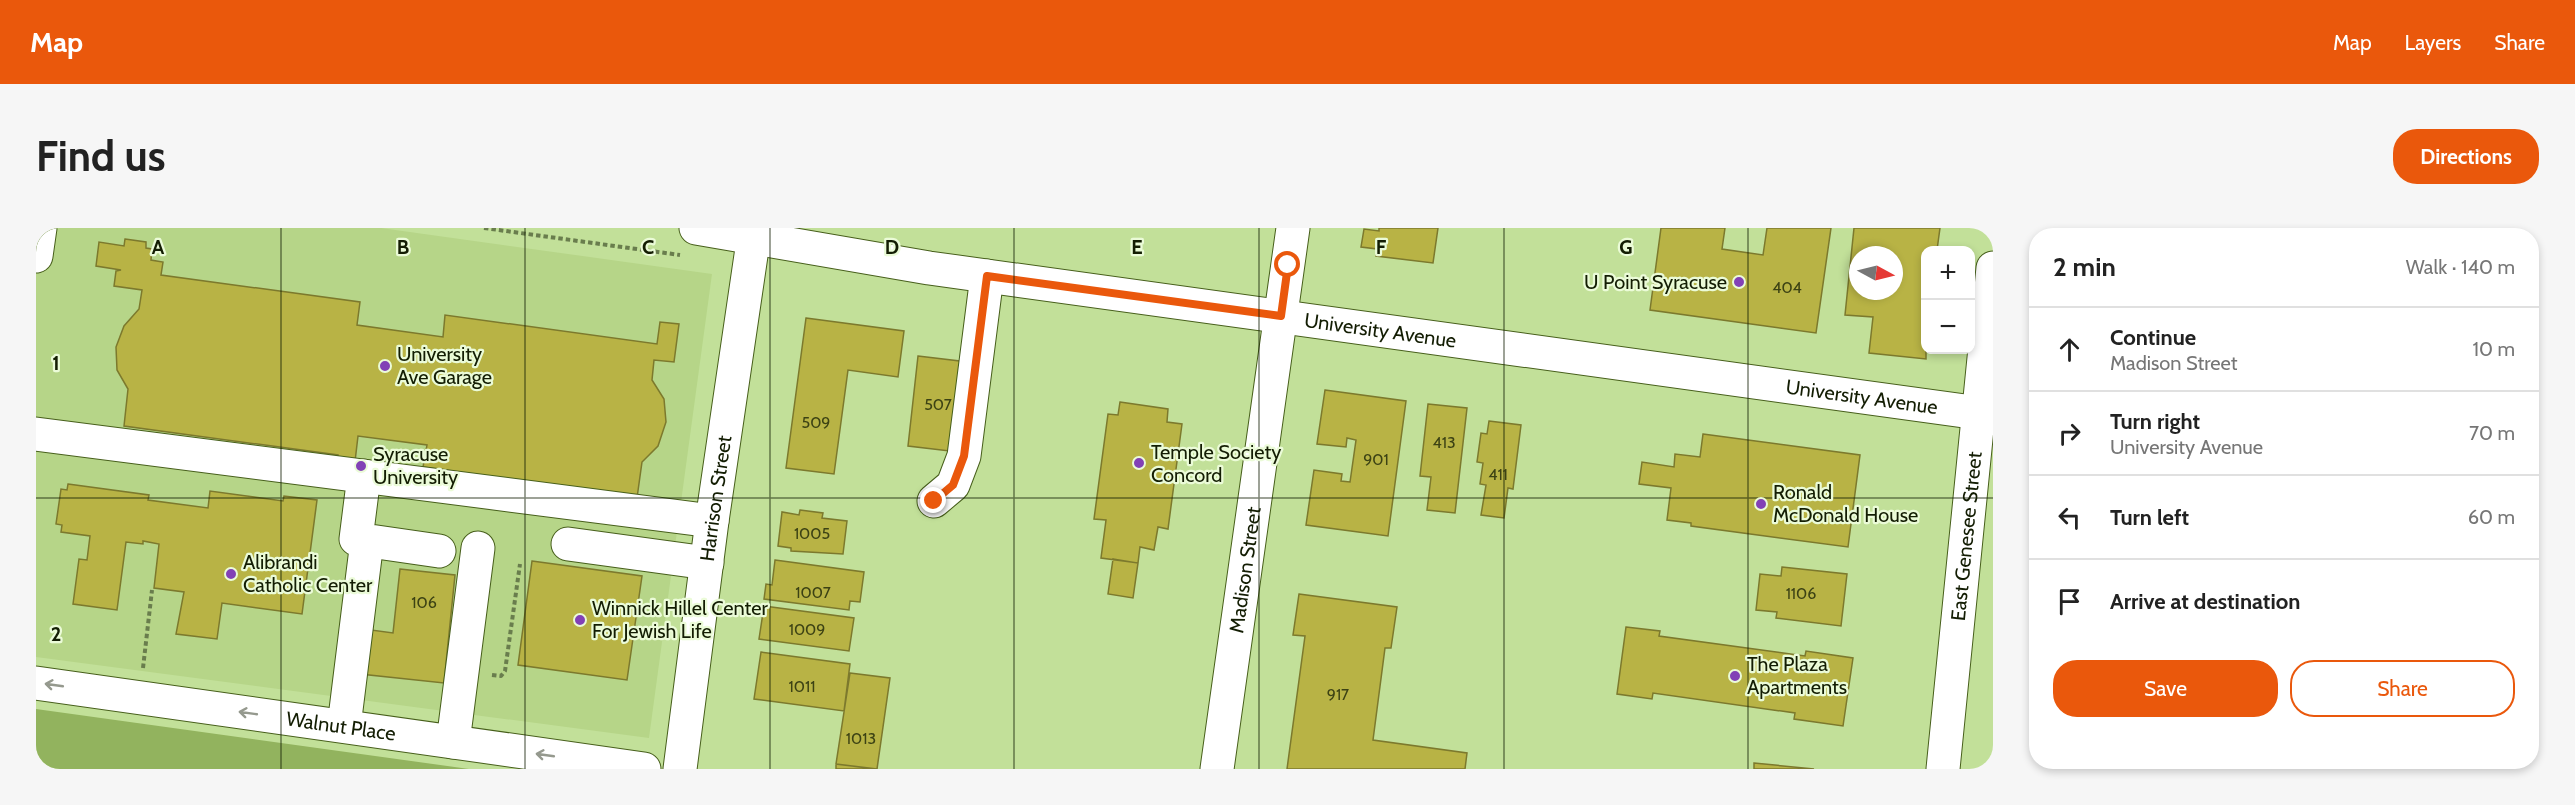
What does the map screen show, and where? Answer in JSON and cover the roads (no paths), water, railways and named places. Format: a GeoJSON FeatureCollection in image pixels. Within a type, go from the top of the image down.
{"type":"FeatureCollection","features":[{"type":"Feature","properties":{"kind":"street"},"geometry":{"type":"LineString","coordinates":[[36,256],[40,228]]}},
{"type":"Feature","properties":{"kind":"street","name":"University Avenue"},"geometry":{"type":"LineString","coordinates":[[696,228],[755,233],[987,276],[1986,414]]}},
{"type":"Feature","properties":{"kind":"street","name":"Madison Street"},"geometry":{"type":"LineString","coordinates":[[1217,769],[1293,228]]}},
{"type":"Feature","properties":{"kind":"street","name":"Harrison Street"},"geometry":{"type":"LineString","coordinates":[[680,769],[712,521],[755,233]]}},
{"type":"Feature","properties":{"kind":"street","name":"East Genesee Street"},"geometry":{"type":"LineString","coordinates":[[1943,769],[1986,414],[1993,268]]}},
{"type":"Feature","properties":{"kind":"street"},"geometry":{"type":"LineString","coordinates":[[934,501],[953,485],[964,456],[987,276]]}},
{"type":"Feature","properties":{"kind":"street"},"geometry":{"type":"LineString","coordinates":[[36,434],[712,521]]}},
{"type":"Feature","properties":{"kind":"street"},"geometry":{"type":"LineString","coordinates":[[364,476],[356,539],[439,551]]}},
{"type":"Feature","properties":{"kind":"street"},"geometry":{"type":"LineString","coordinates":[[344,726],[367,541]]}},
{"type":"Feature","properties":{"kind":"street"},"geometry":{"type":"LineString","coordinates":[[568,543],[707,563]]}},
{"type":"Feature","properties":{"kind":"street"},"geometry":{"type":"LineString","coordinates":[[453,742],[478,548]]}},
{"type":"Feature","properties":{"kind":"street","name":"Walnut Place"},"geometry":{"type":"LineString","coordinates":[[36,683],[644,769]]}},
{"type":"Feature","properties":{"kind":"place","name":"U Point Syracuse"},"geometry":{"type":"Point","coordinates":[1739,282]}},
{"type":"Feature","properties":{"kind":"place","name":"University Ave Garage"},"geometry":{"type":"Point","coordinates":[385,366]}},
{"type":"Feature","properties":{"kind":"place","name":"Temple Society Concord"},"geometry":{"type":"Point","coordinates":[1139,463]}},
{"type":"Feature","properties":{"kind":"place","name":"Syracuse University"},"geometry":{"type":"Point","coordinates":[361,466]}},
{"type":"Feature","properties":{"kind":"place","name":"Ronald McDonald House"},"geometry":{"type":"Point","coordinates":[1761,504]}},
{"type":"Feature","properties":{"kind":"place","name":"Alibrandi Catholic Center"},"geometry":{"type":"Point","coordinates":[231,574]}},
{"type":"Feature","properties":{"kind":"place","name":"Winnick Hillel Center For Jewish Life"},"geometry":{"type":"Point","coordinates":[580,620]}},
{"type":"Feature","properties":{"kind":"place","name":"The Plaza Apartments"},"geometry":{"type":"Point","coordinates":[1735,676]}}]}
